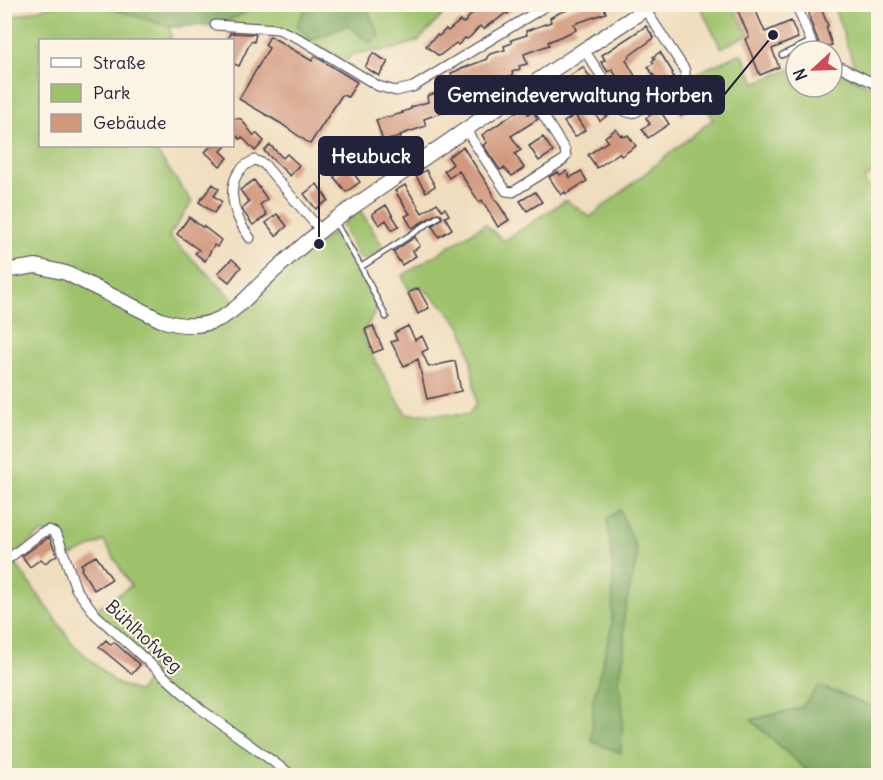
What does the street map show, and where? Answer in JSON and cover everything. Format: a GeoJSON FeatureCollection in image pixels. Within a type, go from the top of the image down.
{"type":"FeatureCollection","features":[{"type":"Feature","properties":{"kind":"street"},"geometry":{"type":"LineString","coordinates":[[215,25],[278,29],[302,39],[378,86],[396,92],[413,87],[549,4]]}},
{"type":"Feature","properties":{"kind":"street"},"geometry":{"type":"LineString","coordinates":[[796,4],[809,39]]}},
{"type":"Feature","properties":{"kind":"street"},"geometry":{"type":"LineString","coordinates":[[4,271],[36,266],[66,273],[161,320],[178,325],[196,325],[219,319],[334,220],[525,88],[649,7],[685,70],[685,79],[646,106],[630,114],[585,50]]}},
{"type":"Feature","properties":{"kind":"street"},"geometry":{"type":"LineString","coordinates":[[844,69],[879,85]]}},
{"type":"Feature","properties":{"kind":"street"},"geometry":{"type":"LineString","coordinates":[[465,129],[506,191],[513,192],[562,160],[566,156],[565,150],[525,88]]}},
{"type":"Feature","properties":{"kind":"street"},"geometry":{"type":"LineString","coordinates":[[250,238],[239,224],[233,206],[232,191],[237,175],[245,164],[255,160],[264,164],[321,231]]}},
{"type":"Feature","properties":{"kind":"street","name":"Bühlhofweg"},"geometry":{"type":"LineString","coordinates":[[4,561],[41,533],[49,530],[55,533],[76,589],[96,615],[203,711],[293,776]]}},
{"type":"Feature","properties":{"kind":"lane"},"geometry":{"type":"LineString","coordinates":[[361,267],[438,217]]}},
{"type":"Feature","properties":{"kind":"lane"},"geometry":{"type":"LineString","coordinates":[[334,220],[386,317]]}},
{"type":"Feature","properties":{"kind":"green space"},"geometry":{"type":"Polygon","coordinates":[[[101,4],[170,27],[171,39],[39,39],[39,147],[158,147],[158,154],[192,202],[169,236],[242,308],[284,269],[333,233],[339,234],[359,269],[377,309],[362,334],[406,414],[468,415],[476,404],[470,353],[460,326],[446,309],[420,286],[409,290],[402,276],[485,224],[504,241],[566,200],[590,217],[713,119],[706,107],[710,105],[691,75],[742,53],[755,83],[784,72],[784,99],[844,99],[844,73],[878,89],[878,168],[864,180],[878,200],[878,520],[874,521],[874,534],[878,541],[878,684],[873,707],[837,692],[801,708],[751,720],[812,775],[5,776],[5,19],[54,5],[101,4]],[[41,533],[11,557],[73,644],[116,683],[139,692],[154,671],[90,613],[131,586],[104,541],[65,559],[55,533],[41,533]]]}},
{"type":"Feature","properties":{"kind":"green space"},"geometry":{"type":"Polygon","coordinates":[[[101,5],[263,5],[217,25],[170,27],[101,5]]]}},
{"type":"Feature","properties":{"kind":"green space"},"geometry":{"type":"Polygon","coordinates":[[[263,5],[307,5],[297,25],[348,25],[379,36],[365,5],[452,5],[418,41],[394,49],[352,54],[347,61],[278,29],[217,25],[263,5]]]}},
{"type":"Feature","properties":{"kind":"green space"},"geometry":{"type":"Polygon","coordinates":[[[307,5],[365,5],[380,37],[370,43],[348,25],[311,40],[297,25],[307,5]]]}},
{"type":"Feature","properties":{"kind":"green space"},"geometry":{"type":"Polygon","coordinates":[[[699,5],[732,5],[748,35],[721,48],[699,5]]]}},
{"type":"Feature","properties":{"kind":"green space"},"geometry":{"type":"Polygon","coordinates":[[[833,5],[878,5],[878,81],[856,70],[833,5]]]}},
{"type":"Feature","properties":{"kind":"green space"},"geometry":{"type":"Polygon","coordinates":[[[360,210],[384,248],[366,258],[359,258],[342,225],[360,210]]]}},
{"type":"Feature","properties":{"kind":"green space"},"geometry":{"type":"Polygon","coordinates":[[[620,510],[636,548],[637,557],[624,615],[624,654],[619,681],[623,711],[621,753],[592,742],[593,700],[612,625],[613,569],[607,519],[620,510]]]}},
{"type":"Feature","properties":{"kind":"green space"},"geometry":{"type":"Polygon","coordinates":[[[878,684],[878,775],[812,775],[751,720],[801,708],[819,686],[873,707],[878,684]]]}},
{"type":"Feature","properties":{"kind":"building"},"geometry":{"type":"Polygon","coordinates":[[[486,4],[515,4],[508,14],[506,13],[484,29],[480,26],[467,39],[465,38],[458,45],[456,43],[439,56],[426,46],[446,29],[448,31],[460,21],[464,23],[473,12],[486,4]]]}},
{"type":"Feature","properties":{"kind":"building"},"geometry":{"type":"Polygon","coordinates":[[[584,4],[603,4],[606,13],[574,24],[576,30],[548,42],[549,45],[524,54],[527,64],[519,66],[520,69],[512,72],[513,75],[492,81],[493,84],[476,92],[448,101],[451,109],[424,119],[426,126],[400,135],[401,137],[383,141],[376,120],[403,113],[411,107],[428,102],[427,96],[455,86],[451,73],[487,59],[490,54],[505,50],[504,46],[512,43],[511,40],[527,35],[526,31],[551,22],[550,18],[559,13],[584,4]]]}},
{"type":"Feature","properties":{"kind":"building"},"geometry":{"type":"Polygon","coordinates":[[[735,4],[753,4],[765,32],[791,21],[798,38],[784,39],[784,44],[772,49],[779,67],[760,75],[745,39],[749,37],[735,4]]]}},
{"type":"Feature","properties":{"kind":"building"},"geometry":{"type":"Polygon","coordinates":[[[821,8],[830,39],[817,39],[809,12],[821,8]]]}},
{"type":"Feature","properties":{"kind":"building"},"geometry":{"type":"Polygon","coordinates":[[[646,26],[654,38],[626,60],[639,83],[641,82],[647,91],[642,94],[644,96],[632,101],[612,69],[608,72],[601,62],[605,60],[602,55],[646,26]]]}},
{"type":"Feature","properties":{"kind":"building"},"geometry":{"type":"Polygon","coordinates":[[[230,33],[256,34],[254,42],[251,41],[239,66],[234,64],[234,39],[228,39],[230,33]]]}},
{"type":"Feature","properties":{"kind":"building"},"geometry":{"type":"Polygon","coordinates":[[[270,36],[312,61],[315,56],[357,82],[348,97],[342,95],[310,144],[239,99],[269,48],[265,45],[270,36]]]}},
{"type":"Feature","properties":{"kind":"building"},"geometry":{"type":"Polygon","coordinates":[[[660,52],[674,78],[665,84],[662,80],[659,83],[648,67],[654,63],[653,57],[660,52]]]}},
{"type":"Feature","properties":{"kind":"building"},"geometry":{"type":"Polygon","coordinates":[[[373,53],[388,62],[379,76],[365,67],[373,53]]]}},
{"type":"Feature","properties":{"kind":"building"},"geometry":{"type":"Polygon","coordinates":[[[583,67],[592,80],[549,111],[541,95],[583,67]]]}},
{"type":"Feature","properties":{"kind":"building"},"geometry":{"type":"Polygon","coordinates":[[[686,92],[695,106],[681,116],[673,100],[686,92]]]}},
{"type":"Feature","properties":{"kind":"building"},"geometry":{"type":"Polygon","coordinates":[[[603,97],[612,112],[600,121],[590,106],[603,97]]]}},
{"type":"Feature","properties":{"kind":"building"},"geometry":{"type":"Polygon","coordinates":[[[524,107],[528,114],[533,112],[538,119],[511,136],[521,150],[515,154],[524,168],[512,176],[504,168],[500,170],[483,145],[487,143],[482,135],[524,107]]]}},
{"type":"Feature","properties":{"kind":"building"},"geometry":{"type":"Polygon","coordinates":[[[659,109],[669,124],[648,138],[642,129],[650,124],[646,118],[659,109]]]}},
{"type":"Feature","properties":{"kind":"building"},"geometry":{"type":"Polygon","coordinates":[[[575,115],[585,130],[575,137],[564,122],[575,115]]]}},
{"type":"Feature","properties":{"kind":"building"},"geometry":{"type":"Polygon","coordinates":[[[234,118],[241,119],[254,136],[256,133],[264,141],[255,151],[242,137],[240,139],[234,134],[234,118]]]}},
{"type":"Feature","properties":{"kind":"building"},"geometry":{"type":"Polygon","coordinates":[[[616,129],[621,136],[628,135],[636,146],[621,156],[619,153],[597,168],[588,155],[608,141],[605,137],[616,129]]]}},
{"type":"Feature","properties":{"kind":"building"},"geometry":{"type":"Polygon","coordinates":[[[543,137],[553,152],[539,161],[529,146],[543,137]]]}},
{"type":"Feature","properties":{"kind":"building"},"geometry":{"type":"Polygon","coordinates":[[[270,145],[283,158],[287,154],[299,165],[290,176],[264,151],[270,145]]]}},
{"type":"Feature","properties":{"kind":"building"},"geometry":{"type":"Polygon","coordinates":[[[210,147],[225,147],[221,151],[228,158],[220,166],[205,152],[210,147]]]}},
{"type":"Feature","properties":{"kind":"building"},"geometry":{"type":"Polygon","coordinates":[[[463,147],[509,220],[498,227],[482,200],[479,202],[459,171],[449,178],[444,171],[453,164],[448,157],[463,147]]]}},
{"type":"Feature","properties":{"kind":"building"},"geometry":{"type":"Polygon","coordinates":[[[348,166],[360,182],[346,192],[334,177],[348,166]]]}},
{"type":"Feature","properties":{"kind":"building"},"geometry":{"type":"Polygon","coordinates":[[[426,170],[435,186],[426,192],[416,176],[426,170]]]}},
{"type":"Feature","properties":{"kind":"building"},"geometry":{"type":"Polygon","coordinates":[[[566,171],[570,178],[581,171],[587,181],[561,195],[549,177],[566,171]]]}},
{"type":"Feature","properties":{"kind":"building"},"geometry":{"type":"Polygon","coordinates":[[[254,180],[267,199],[260,205],[267,215],[253,225],[242,208],[249,202],[240,190],[254,180]]]}},
{"type":"Feature","properties":{"kind":"building"},"geometry":{"type":"Polygon","coordinates":[[[213,184],[219,189],[214,196],[222,202],[214,213],[199,202],[213,184]]]}},
{"type":"Feature","properties":{"kind":"building"},"geometry":{"type":"Polygon","coordinates":[[[317,184],[328,200],[316,209],[304,194],[317,184]]]}},
{"type":"Feature","properties":{"kind":"building"},"geometry":{"type":"Polygon","coordinates":[[[405,185],[422,213],[437,203],[442,210],[445,208],[449,215],[445,217],[452,229],[439,237],[432,226],[442,218],[438,213],[412,228],[405,216],[410,214],[395,191],[405,185]]]}},
{"type":"Feature","properties":{"kind":"building"},"geometry":{"type":"Polygon","coordinates":[[[535,192],[542,202],[527,211],[520,201],[535,192]]]}},
{"type":"Feature","properties":{"kind":"building"},"geometry":{"type":"Polygon","coordinates":[[[386,205],[399,226],[392,230],[386,220],[379,225],[372,214],[386,205]]]}},
{"type":"Feature","properties":{"kind":"building"},"geometry":{"type":"Polygon","coordinates":[[[277,214],[287,226],[276,236],[266,223],[277,214]]]}},
{"type":"Feature","properties":{"kind":"building"},"geometry":{"type":"Polygon","coordinates":[[[189,217],[221,240],[217,247],[214,245],[205,261],[195,253],[199,250],[177,234],[189,217]]]}},
{"type":"Feature","properties":{"kind":"building"},"geometry":{"type":"Polygon","coordinates":[[[415,237],[420,246],[413,251],[416,256],[402,265],[393,252],[415,237]]]}},
{"type":"Feature","properties":{"kind":"building"},"geometry":{"type":"Polygon","coordinates":[[[232,259],[241,267],[229,282],[218,273],[232,259]]]}},
{"type":"Feature","properties":{"kind":"building"},"geometry":{"type":"Polygon","coordinates":[[[418,288],[429,308],[418,314],[408,293],[418,288]]]}},
{"type":"Feature","properties":{"kind":"building"},"geometry":{"type":"Polygon","coordinates":[[[373,326],[383,349],[373,353],[365,329],[373,326]]]}},
{"type":"Feature","properties":{"kind":"building"},"geometry":{"type":"Polygon","coordinates":[[[408,326],[415,340],[422,336],[428,349],[422,352],[429,367],[455,361],[461,391],[427,399],[418,359],[404,366],[391,342],[397,340],[394,333],[408,326]]]}},
{"type":"Feature","properties":{"kind":"building"},"geometry":{"type":"Polygon","coordinates":[[[49,537],[57,555],[45,563],[41,559],[30,567],[22,556],[49,537]]]}},
{"type":"Feature","properties":{"kind":"building"},"geometry":{"type":"Polygon","coordinates":[[[96,556],[112,579],[94,590],[81,569],[83,567],[81,564],[96,556]]]}},
{"type":"Feature","properties":{"kind":"building"},"geometry":{"type":"Polygon","coordinates":[[[106,640],[111,645],[114,642],[140,665],[132,674],[99,647],[106,640]]]}},
{"type":"Feature","properties":{"kind":"place","name":"Gemeindeverwaltung Horben"},"geometry":{"type":"Point","coordinates":[773,35]}},
{"type":"Feature","properties":{"kind":"place","name":"Heubuck"},"geometry":{"type":"Point","coordinates":[319,244]}}]}
